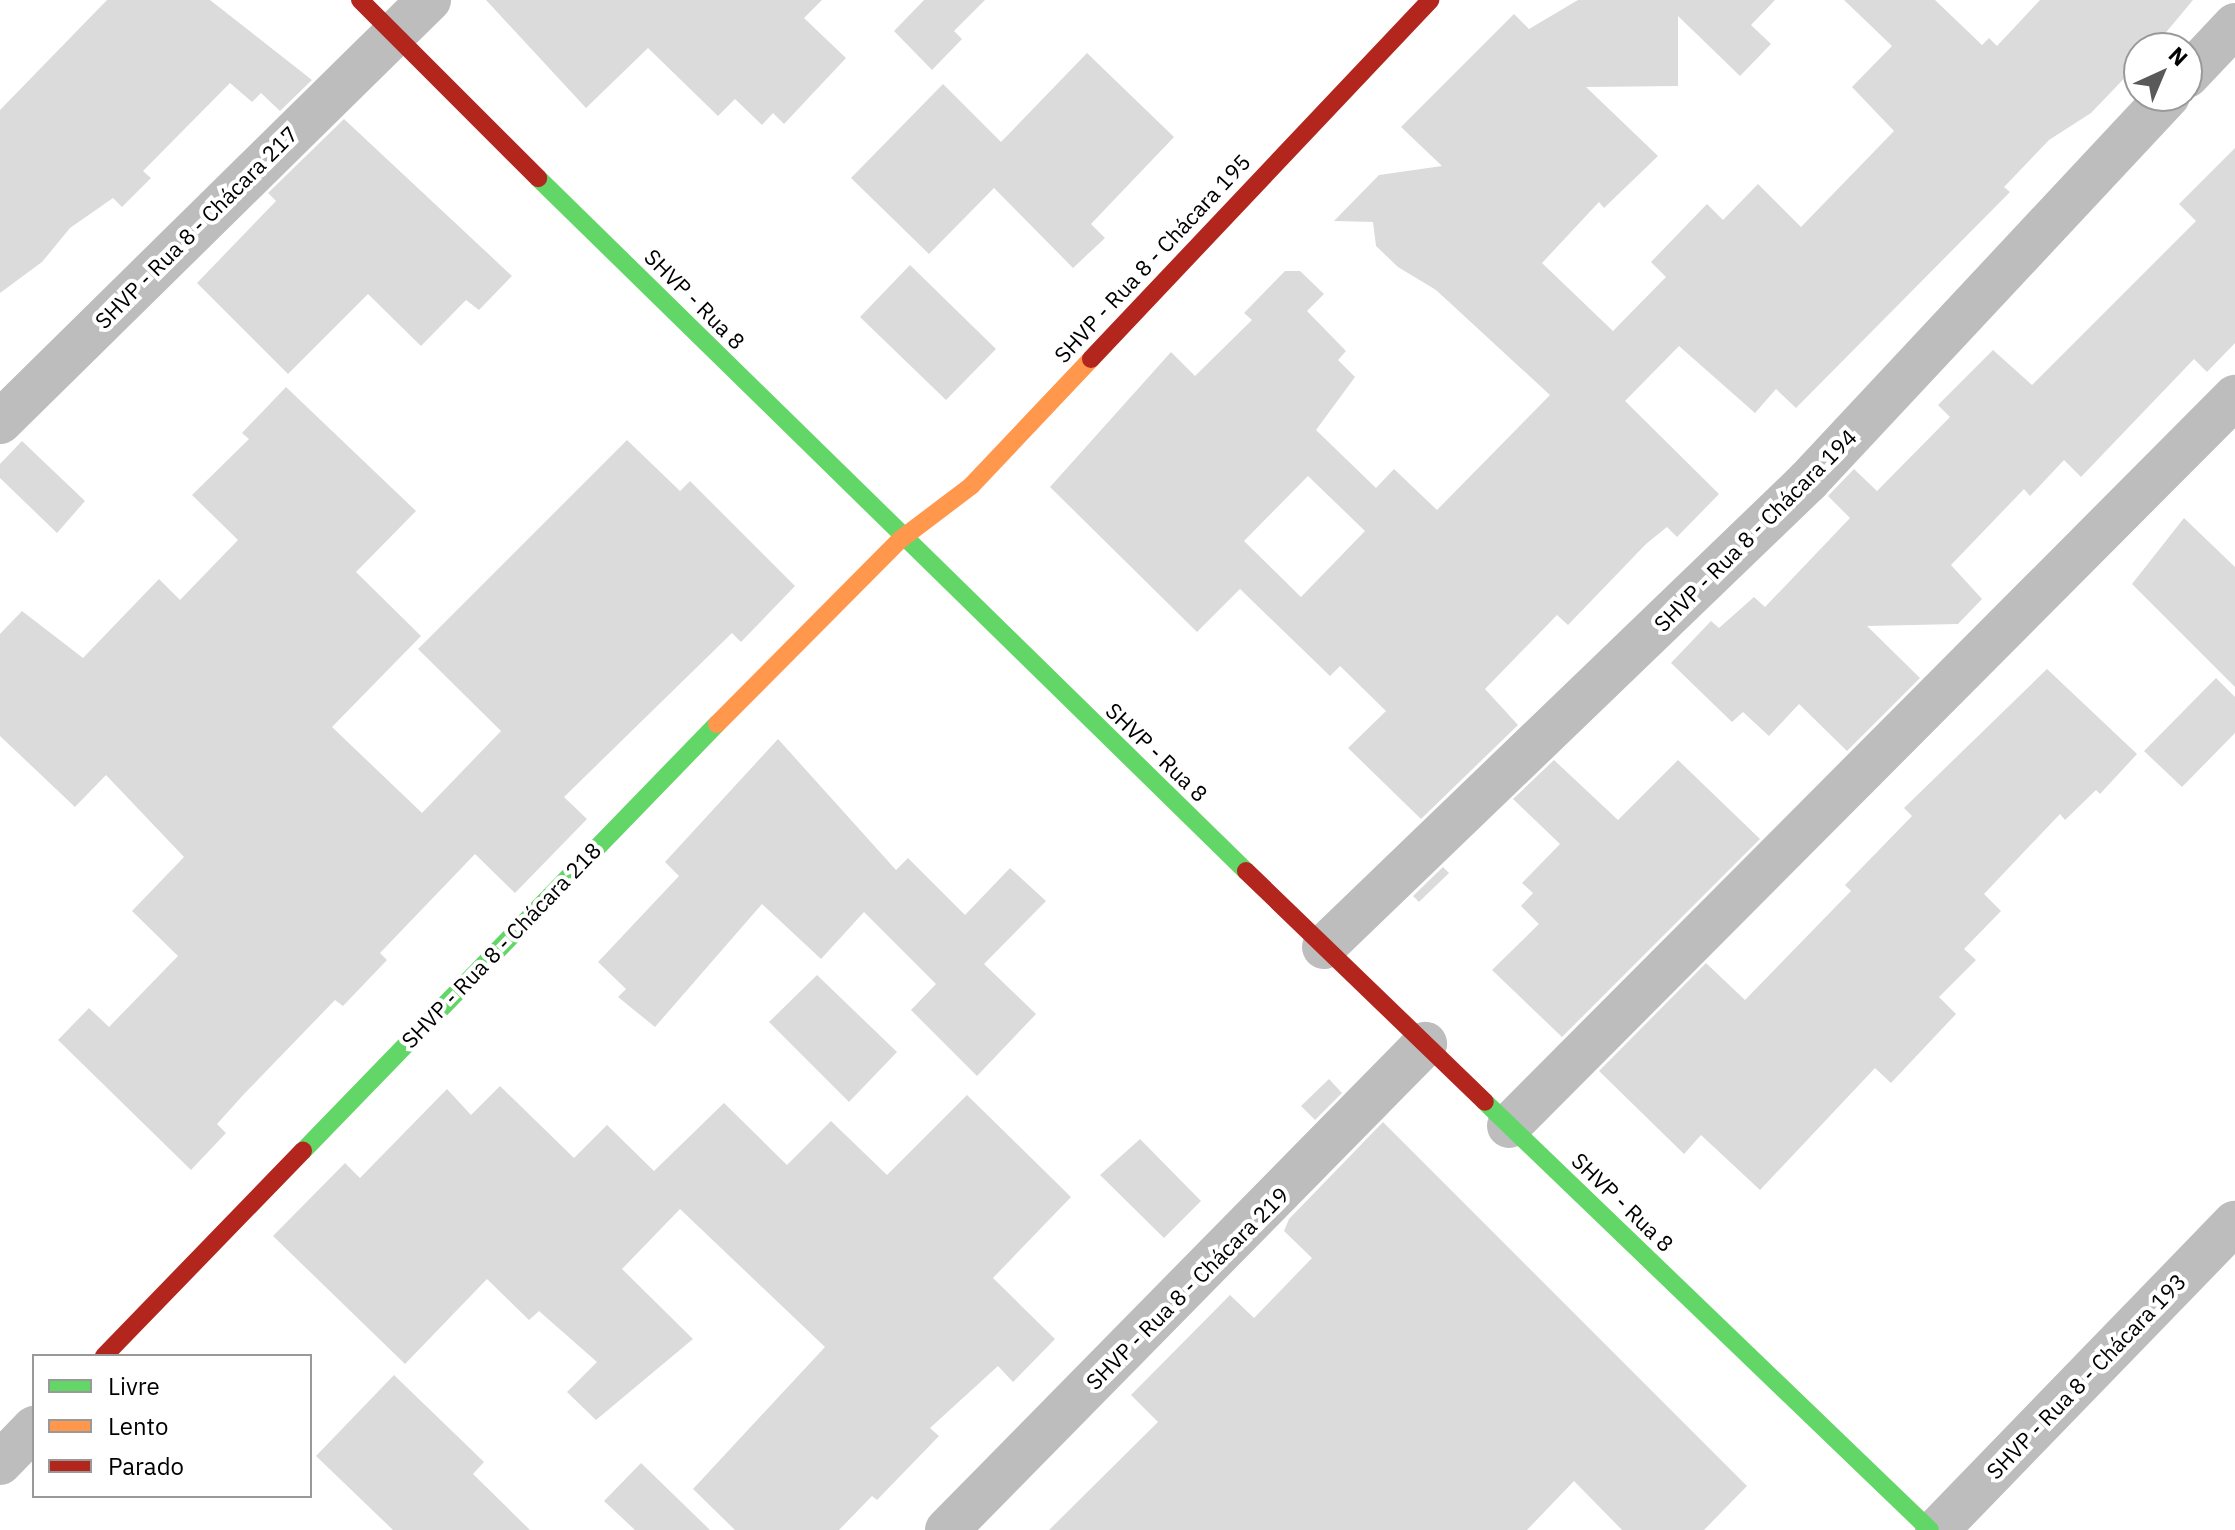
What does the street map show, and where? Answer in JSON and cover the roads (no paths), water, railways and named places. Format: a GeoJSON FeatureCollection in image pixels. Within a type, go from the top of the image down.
{"type":"FeatureCollection","features":[{"type":"Feature","properties":{"kind":"street","name":"SHVP - Rua 8"},"geometry":{"type":"LineString","coordinates":[[360,0],[901,539],[1930,1530]]}},
{"type":"Feature","properties":{"kind":"street","name":"SHVP - Rua 8 - Chácara 217"},"geometry":{"type":"LineString","coordinates":[[0,422],[429,0]]}},
{"type":"Feature","properties":{"kind":"street","name":"SHVP - Rua 8 - Chácara 195"},"geometry":{"type":"LineString","coordinates":[[901,539],[971,486],[1431,0]]}},
{"type":"Feature","properties":{"kind":"street"},"geometry":{"type":"LineString","coordinates":[[2203,59],[2235,25]]}},
{"type":"Feature","properties":{"kind":"street","name":"SHVP - Rua 8 - Chácara 194"},"geometry":{"type":"LineString","coordinates":[[1324,947],[1808,481],[2153,112]]}},
{"type":"Feature","properties":{"kind":"street"},"geometry":{"type":"LineString","coordinates":[[1509,1126],[2235,397]]}},
{"type":"Feature","properties":{"kind":"street","name":"SHVP - Rua 8 - Chácara 218"},"geometry":{"type":"LineString","coordinates":[[106,1354],[901,539]]}},
{"type":"Feature","properties":{"kind":"street","name":"SHVP - Rua 8 - Chácara 219"},"geometry":{"type":"LineString","coordinates":[[947,1530],[1425,1044]]}},
{"type":"Feature","properties":{"kind":"street","name":"SHVP - Rua 8 - Chácara 193"},"geometry":{"type":"LineString","coordinates":[[1937,1530],[2235,1223]]}},
{"type":"Feature","properties":{"kind":"street"},"geometry":{"type":"LineString","coordinates":[[0,1463],[32,1430]]}}]}
